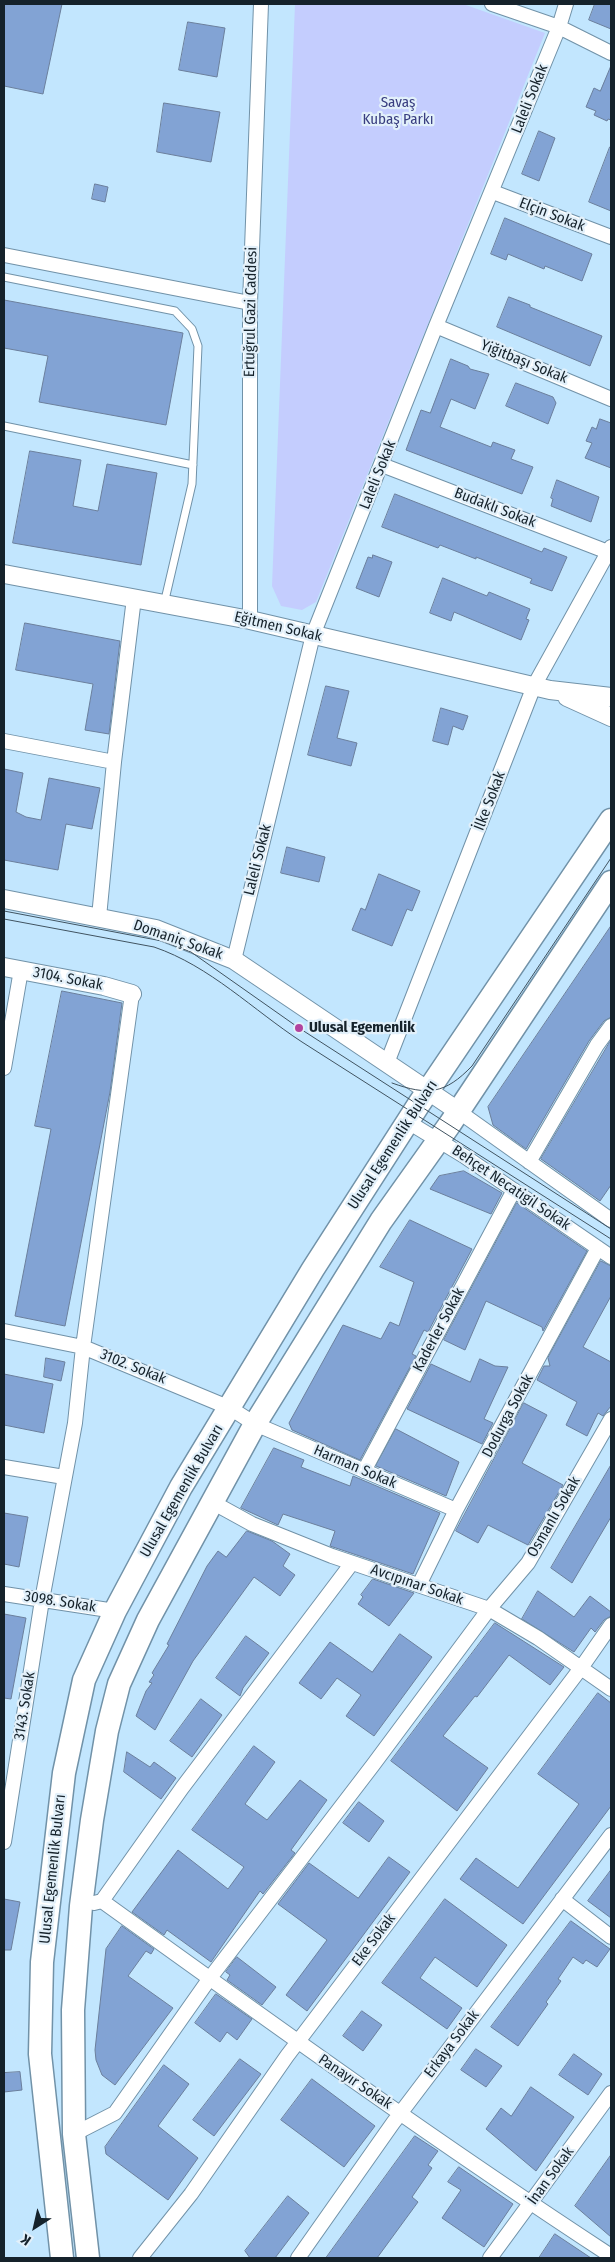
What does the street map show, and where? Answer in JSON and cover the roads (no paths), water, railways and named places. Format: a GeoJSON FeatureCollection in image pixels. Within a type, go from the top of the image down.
{"type":"FeatureCollection","features":[{"type":"Feature","properties":{"kind":"main road","name":"Ulusal Egemenlik Bulvarı"},"geometry":{"type":"LineString","coordinates":[[62,2258],[40,2054],[42,1962],[64,1773],[84,1680],[115,1611],[181,1487],[313,1269],[408,1122],[611,820]]}},
{"type":"Feature","properties":{"kind":"main road","name":"Ulusal Egemenlik Bulvarı"},"geometry":{"type":"LineString","coordinates":[[88,2258],[74,2134],[73,2010],[92,1903],[107,1731],[119,1684],[148,1620],[255,1424],[381,1221],[458,1111],[611,882]]}},
{"type":"Feature","properties":{"kind":"street","name":"Ertuğrul Gazi Caddesi"},"geometry":{"type":"LineString","coordinates":[[250,620],[250,303],[261,4]]}},
{"type":"Feature","properties":{"kind":"street"},"geometry":{"type":"LineString","coordinates":[[492,4],[559,27],[611,53]]}},
{"type":"Feature","properties":{"kind":"street","name":"Laleli Sokak"},"geometry":{"type":"LineString","coordinates":[[234,960],[313,635],[436,326],[493,192],[559,27],[566,4]]}},
{"type":"Feature","properties":{"kind":"street","name":"Elçin Sokak"},"geometry":{"type":"LineString","coordinates":[[493,192],[611,237]]}},
{"type":"Feature","properties":{"kind":"street"},"geometry":{"type":"LineString","coordinates":[[4,254],[250,303]]}},
{"type":"Feature","properties":{"kind":"street","name":"Yiğitbaşı Sokak"},"geometry":{"type":"LineString","coordinates":[[436,326],[611,398]]}},
{"type":"Feature","properties":{"kind":"street","name":"Budaklı Sokak"},"geometry":{"type":"LineString","coordinates":[[382,465],[610,550]]}},
{"type":"Feature","properties":{"kind":"street","name":"İlke Sokak"},"geometry":{"type":"LineString","coordinates":[[387,1063],[542,688],[610,550]]}},
{"type":"Feature","properties":{"kind":"street","name":"Eğitmen Sokak"},"geometry":{"type":"LineString","coordinates":[[4,574],[250,620],[542,688],[611,697]]}},
{"type":"Feature","properties":{"kind":"street"},"geometry":{"type":"LineString","coordinates":[[99,917],[114,762],[134,598]]}},
{"type":"Feature","properties":{"kind":"street","name":"Eğitmen Sokak"},"geometry":{"type":"LineString","coordinates":[[542,688],[611,717]]}},
{"type":"Feature","properties":{"kind":"street"},"geometry":{"type":"LineString","coordinates":[[4,741],[114,762]]}},
{"type":"Feature","properties":{"kind":"street","name":"Domaniç Sokak"},"geometry":{"type":"LineString","coordinates":[[4,899],[156,929],[234,960],[458,1111]]}},
{"type":"Feature","properties":{"kind":"street","name":"3104. Sokak"},"geometry":{"type":"LineString","coordinates":[[4,967],[104,986],[132,994]]}},
{"type":"Feature","properties":{"kind":"street"},"geometry":{"type":"LineString","coordinates":[[4,1068],[21,970]]}},
{"type":"Feature","properties":{"kind":"street","name":"3143. Sokak"},"geometry":{"type":"LineString","coordinates":[[4,1842],[42,1600],[75,1423],[83,1347],[132,994]]}},
{"type":"Feature","properties":{"kind":"street"},"geometry":{"type":"LineString","coordinates":[[529,1162],[597,1045],[611,1026]]}},
{"type":"Feature","properties":{"kind":"street"},"geometry":{"type":"LineString","coordinates":[[458,1111],[529,1162],[610,1216]]}},
{"type":"Feature","properties":{"kind":"street","name":"Behçet Necatigil Sokak"},"geometry":{"type":"LineString","coordinates":[[408,1122],[438,1139],[611,1257]]}},
{"type":"Feature","properties":{"kind":"street","name":"Kaderler Sokak"},"geometry":{"type":"LineString","coordinates":[[364,1471],[514,1190]]}},
{"type":"Feature","properties":{"kind":"street","name":"Dodurga Sokak"},"geometry":{"type":"LineString","coordinates":[[419,1584],[456,1510],[598,1248]]}},
{"type":"Feature","properties":{"kind":"street","name":"3102. Sokak"},"geometry":{"type":"LineString","coordinates":[[4,1331],[83,1347],[230,1408],[255,1424]]}},
{"type":"Feature","properties":{"kind":"street","name":"Osmanlı Sokak"},"geometry":{"type":"LineString","coordinates":[[74,2134],[115,2113],[210,1978],[490,1609],[528,1563],[611,1419]]}},
{"type":"Feature","properties":{"kind":"street","name":"Harman Sokak"},"geometry":{"type":"LineString","coordinates":[[255,1424],[456,1510]]}},
{"type":"Feature","properties":{"kind":"street"},"geometry":{"type":"LineString","coordinates":[[4,1467],[64,1477]]}},
{"type":"Feature","properties":{"kind":"street","name":"Avcıpınar Sokak"},"geometry":{"type":"LineString","coordinates":[[212,1502],[252,1524],[352,1563],[490,1609],[538,1638],[611,1689]]}},
{"type":"Feature","properties":{"kind":"street"},"geometry":{"type":"LineString","coordinates":[[92,1903],[182,1788],[352,1563]]}},
{"type":"Feature","properties":{"kind":"street","name":"3098. Sokak"},"geometry":{"type":"LineString","coordinates":[[4,1594],[115,1611]]}},
{"type":"Feature","properties":{"kind":"street","name":"Eke Sokak"},"geometry":{"type":"LineString","coordinates":[[140,2258],[191,2194],[297,2042],[581,1668],[611,1625]]}},
{"type":"Feature","properties":{"kind":"street","name":"Erkaya Sokak"},"geometry":{"type":"LineString","coordinates":[[298,2258],[400,2113],[611,1835]]}},
{"type":"Feature","properties":{"kind":"street"},"geometry":{"type":"LineString","coordinates":[[562,1899],[611,1937]]}},
{"type":"Feature","properties":{"kind":"street","name":"Panayır Sokak"},"geometry":{"type":"LineString","coordinates":[[92,1903],[210,1978],[297,2042],[531,2204],[611,2256]]}},
{"type":"Feature","properties":{"kind":"street","name":"İnan Sokak"},"geometry":{"type":"LineString","coordinates":[[490,2258],[611,2093]]}},
{"type":"Feature","properties":{"kind":"lane"},"geometry":{"type":"LineString","coordinates":[[4,277],[175,311],[192,328],[198,346],[192,484],[164,604]]}},
{"type":"Feature","properties":{"kind":"lane"},"geometry":{"type":"LineString","coordinates":[[4,426],[193,465]]}},
{"type":"Feature","properties":{"kind":"tram line"},"geometry":{"type":"LineString","coordinates":[[392,1083],[416,1090],[435,1090],[453,1082],[472,1066],[611,858]]}},
{"type":"Feature","properties":{"kind":"tram line"},"geometry":{"type":"LineString","coordinates":[[4,911],[162,941],[191,952],[299,1028],[611,1229]]}},
{"type":"Feature","properties":{"kind":"tram line"},"geometry":{"type":"LineString","coordinates":[[4,919],[154,947],[194,965],[302,1042],[611,1239]]}},
{"type":"Feature","properties":{"kind":"place","name":"Ulusal Egemenlik"},"geometry":{"type":"Point","coordinates":[299,1028]}},
{"type":"Feature","properties":{"kind":"park label","name":"Savaş Kubaş Parkı"},"geometry":{"type":"Point","coordinates":[398,112]}}]}
